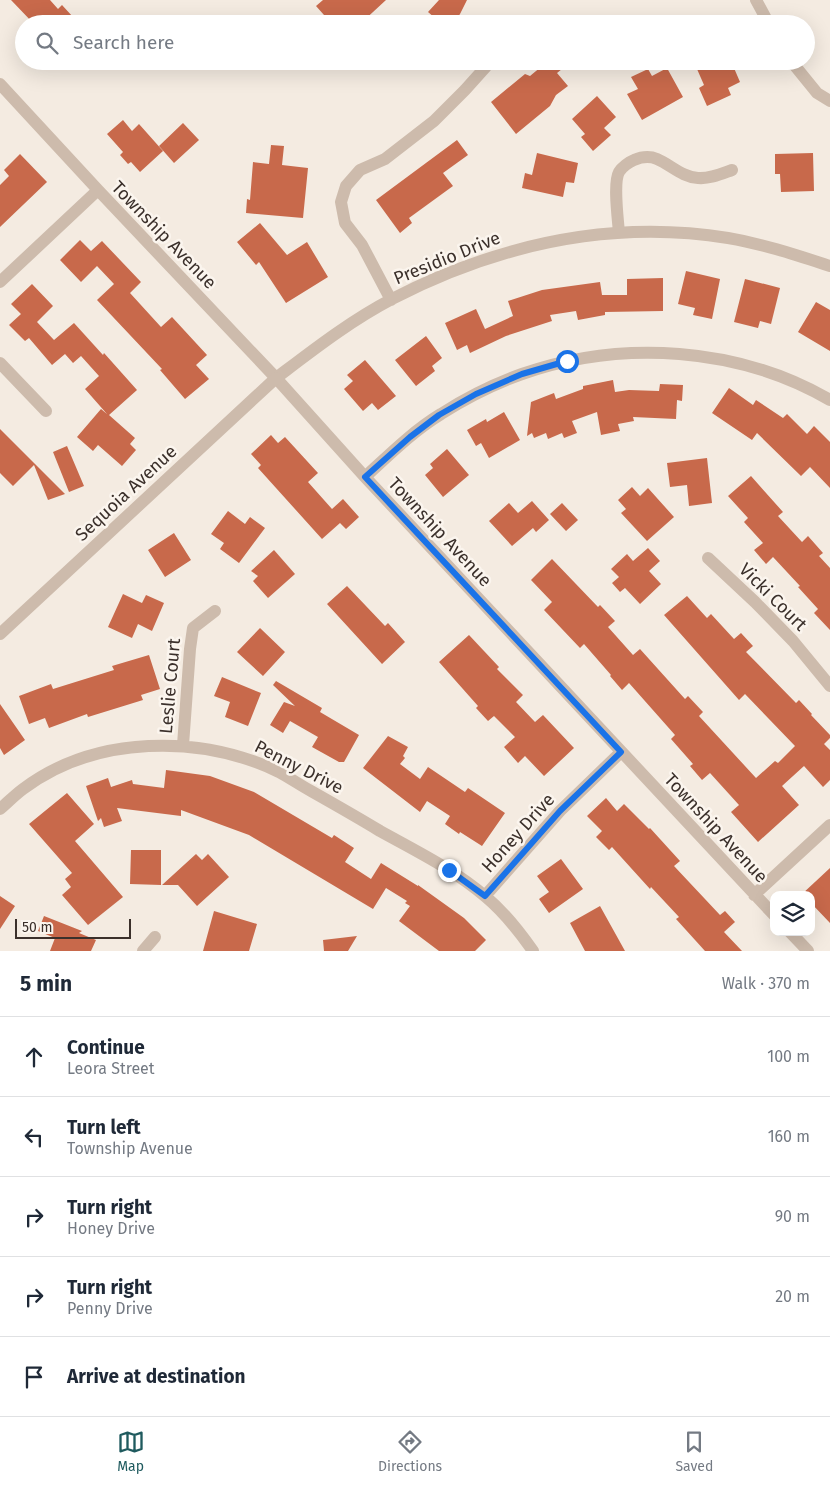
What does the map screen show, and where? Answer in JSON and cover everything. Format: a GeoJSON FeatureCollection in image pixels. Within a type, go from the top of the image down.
{"type":"FeatureCollection","features":[{"type":"Feature","properties":{"kind":"street"},"geometry":{"type":"LineString","coordinates":[[756,0],[764,15]]}},
{"type":"Feature","properties":{"kind":"street"},"geometry":{"type":"LineString","coordinates":[[391,300],[362,246],[345,223],[341,202],[346,186],[360,170],[385,159],[434,121],[483,70]]}},
{"type":"Feature","properties":{"kind":"street"},"geometry":{"type":"LineString","coordinates":[[798,70],[817,93],[830,101]]}},
{"type":"Feature","properties":{"kind":"street","name":"Township Avenue"},"geometry":{"type":"LineString","coordinates":[[0,84],[276,378],[365,477],[770,911]]}},
{"type":"Feature","properties":{"kind":"street"},"geometry":{"type":"LineString","coordinates":[[619,233],[616,185],[619,172],[632,161],[648,157],[657,159],[676,171],[689,177],[698,178],[709,178],[732,170]]}},
{"type":"Feature","properties":{"kind":"street"},"geometry":{"type":"LineString","coordinates":[[0,282],[98,190]]}},
{"type":"Feature","properties":{"kind":"street","name":"Presidio Drive"},"geometry":{"type":"LineString","coordinates":[[276,378],[332,336],[391,300],[462,267],[513,250],[565,238],[619,233],[673,232],[728,238],[774,248],[830,266]]}},
{"type":"Feature","properties":{"kind":"street"},"geometry":{"type":"LineString","coordinates":[[365,477],[410,437],[439,415],[476,394],[522,374],[567,361],[618,354],[669,353],[710,358],[740,364],[778,376],[830,400]]}},
{"type":"Feature","properties":{"kind":"street"},"geometry":{"type":"LineString","coordinates":[[0,363],[46,411]]}},
{"type":"Feature","properties":{"kind":"street","name":"Sequoia Avenue"},"geometry":{"type":"LineString","coordinates":[[0,634],[276,378]]}},
{"type":"Feature","properties":{"kind":"street","name":"Vicki Court"},"geometry":{"type":"LineString","coordinates":[[708,558],[793,641],[830,686]]}},
{"type":"Feature","properties":{"kind":"street","name":"Leslie Court"},"geometry":{"type":"LineString","coordinates":[[183,745],[193,628],[215,611]]}},
{"type":"Feature","properties":{"kind":"street","name":"Penny Drive"},"geometry":{"type":"LineString","coordinates":[[0,809],[24,788],[50,772],[75,761],[101,753],[130,747],[183,745],[232,754],[278,772],[449,870],[485,896],[506,916],[533,951]]}},
{"type":"Feature","properties":{"kind":"street","name":"Honey Drive"},"geometry":{"type":"LineString","coordinates":[[485,896],[560,811],[621,752]]}},
{"type":"Feature","properties":{"kind":"street"},"geometry":{"type":"LineString","coordinates":[[754,894],[830,825]]}},
{"type":"Feature","properties":{"kind":"street"},"geometry":{"type":"LineString","coordinates":[[794,936],[808,951]]}},
{"type":"Feature","properties":{"kind":"street"},"geometry":{"type":"LineString","coordinates":[[143,951],[155,937]]}},
{"type":"Feature","properties":{"kind":"building"},"geometry":{"type":"Polygon","coordinates":[[[11,0],[50,0],[58,9],[62,5],[71,15],[25,15],[11,0]]]}},
{"type":"Feature","properties":{"kind":"building"},"geometry":{"type":"Polygon","coordinates":[[[323,0],[386,0],[370,15],[324,15],[316,6],[323,0]]]}},
{"type":"Feature","properties":{"kind":"building"},"geometry":{"type":"Polygon","coordinates":[[[439,0],[467,0],[459,15],[432,15],[428,12],[439,0]]]}},
{"type":"Feature","properties":{"kind":"building"},"geometry":{"type":"Polygon","coordinates":[[[537,70],[561,70],[557,73],[568,86],[556,95],[550,106],[516,134],[491,102],[525,74],[530,76],[537,70]]]}},
{"type":"Feature","properties":{"kind":"building"},"geometry":{"type":"Polygon","coordinates":[[[646,70],[649,70],[652,76],[663,70],[668,70],[683,97],[642,120],[627,94],[638,89],[631,77],[646,70]]]}},
{"type":"Feature","properties":{"kind":"building"},"geometry":{"type":"Polygon","coordinates":[[[697,70],[735,70],[740,82],[728,88],[731,95],[707,106],[699,88],[704,85],[697,70]]]}},
{"type":"Feature","properties":{"kind":"building"},"geometry":{"type":"Polygon","coordinates":[[[597,96],[616,117],[604,128],[611,135],[593,151],[581,137],[585,134],[572,119],[597,96]]]}},
{"type":"Feature","properties":{"kind":"building"},"geometry":{"type":"Polygon","coordinates":[[[123,120],[132,131],[139,124],[163,151],[140,172],[131,162],[128,164],[120,155],[123,152],[107,134],[123,120]]]}},
{"type":"Feature","properties":{"kind":"building"},"geometry":{"type":"Polygon","coordinates":[[[183,123],[199,140],[174,163],[159,146],[183,123]]]}},
{"type":"Feature","properties":{"kind":"building"},"geometry":{"type":"Polygon","coordinates":[[[457,140],[468,155],[443,173],[453,186],[409,218],[412,223],[400,233],[376,200],[457,140]]]}},
{"type":"Feature","properties":{"kind":"building"},"geometry":{"type":"Polygon","coordinates":[[[271,145],[284,146],[282,165],[308,168],[303,218],[246,213],[247,199],[250,200],[253,162],[269,164],[271,145]]]}},
{"type":"Feature","properties":{"kind":"building"},"geometry":{"type":"Polygon","coordinates":[[[537,153],[578,163],[574,183],[566,182],[563,197],[522,188],[525,173],[532,175],[537,153]]]}},
{"type":"Feature","properties":{"kind":"building"},"geometry":{"type":"Polygon","coordinates":[[[813,153],[814,191],[781,192],[780,174],[775,174],[775,154],[813,153]]]}},
{"type":"Feature","properties":{"kind":"building"},"geometry":{"type":"Polygon","coordinates":[[[20,154],[47,182],[0,227],[0,185],[9,176],[4,170],[20,154]]]}},
{"type":"Feature","properties":{"kind":"building"},"geometry":{"type":"Polygon","coordinates":[[[260,223],[287,255],[307,242],[328,277],[286,303],[259,262],[256,265],[237,242],[260,223]]]}},
{"type":"Feature","properties":{"kind":"building"},"geometry":{"type":"Polygon","coordinates":[[[80,240],[91,251],[102,241],[141,282],[130,293],[161,327],[172,317],[207,355],[196,365],[209,379],[185,399],[160,370],[162,369],[97,300],[114,284],[97,266],[81,282],[60,260],[80,240]]]}},
{"type":"Feature","properties":{"kind":"building"},"geometry":{"type":"Polygon","coordinates":[[[686,271],[720,279],[712,319],[693,315],[695,308],[678,304],[686,271]]]}},
{"type":"Feature","properties":{"kind":"building"},"geometry":{"type":"Polygon","coordinates":[[[663,278],[663,311],[605,312],[605,315],[578,320],[576,311],[550,315],[552,321],[506,336],[470,353],[467,345],[457,350],[445,323],[476,309],[485,329],[513,316],[508,301],[542,290],[600,282],[602,295],[627,295],[627,279],[663,278]]]}},
{"type":"Feature","properties":{"kind":"building"},"geometry":{"type":"Polygon","coordinates":[[[745,279],[780,288],[771,324],[760,321],[758,328],[734,322],[745,279]]]}},
{"type":"Feature","properties":{"kind":"building"},"geometry":{"type":"Polygon","coordinates":[[[32,284],[53,306],[37,322],[54,340],[74,323],[137,390],[109,415],[135,438],[130,444],[136,450],[122,466],[98,445],[93,451],[77,437],[101,409],[107,414],[85,389],[99,376],[81,356],[73,363],[65,354],[52,365],[29,338],[25,341],[9,325],[21,314],[11,304],[32,284]]]}},
{"type":"Feature","properties":{"kind":"building"},"geometry":{"type":"Polygon","coordinates":[[[816,302],[830,310],[830,351],[798,332],[816,302]]]}},
{"type":"Feature","properties":{"kind":"building"},"geometry":{"type":"Polygon","coordinates":[[[426,336],[442,358],[432,366],[435,371],[416,386],[395,360],[426,336]]]}},
{"type":"Feature","properties":{"kind":"building"},"geometry":{"type":"Polygon","coordinates":[[[365,360],[396,396],[378,410],[372,403],[363,411],[344,389],[353,381],[347,375],[365,360]]]}},
{"type":"Feature","properties":{"kind":"building"},"geometry":{"type":"Polygon","coordinates":[[[613,380],[615,392],[629,390],[659,391],[660,384],[683,385],[682,401],[677,400],[676,419],[633,417],[634,421],[618,424],[620,431],[601,435],[597,412],[572,421],[577,433],[564,438],[562,433],[548,439],[546,433],[534,438],[532,433],[527,436],[531,402],[554,393],[556,399],[583,389],[583,386],[613,380]]]}},
{"type":"Feature","properties":{"kind":"building"},"geometry":{"type":"Polygon","coordinates":[[[729,388],[753,405],[756,400],[783,418],[787,414],[807,434],[814,426],[830,442],[830,488],[810,467],[801,476],[757,433],[752,440],[712,413],[729,388]]]}},
{"type":"Feature","properties":{"kind":"building"},"geometry":{"type":"Polygon","coordinates":[[[504,412],[520,440],[489,458],[481,443],[476,446],[467,430],[486,419],[487,422],[504,412]]]}},
{"type":"Feature","properties":{"kind":"building"},"geometry":{"type":"Polygon","coordinates":[[[0,429],[65,494],[48,500],[34,465],[13,486],[0,473],[0,429]]]}},
{"type":"Feature","properties":{"kind":"building"},"geometry":{"type":"Polygon","coordinates":[[[271,435],[278,443],[285,437],[318,473],[308,482],[332,509],[343,499],[359,517],[346,529],[340,523],[322,539],[258,468],[261,465],[251,454],[271,435]]]}},
{"type":"Feature","properties":{"kind":"building"},"geometry":{"type":"Polygon","coordinates":[[[67,446],[84,486],[69,492],[53,452],[67,446]]]}},
{"type":"Feature","properties":{"kind":"building"},"geometry":{"type":"Polygon","coordinates":[[[447,449],[469,475],[443,497],[425,475],[433,468],[430,464],[447,449]]]}},
{"type":"Feature","properties":{"kind":"building"},"geometry":{"type":"Polygon","coordinates":[[[707,458],[712,503],[689,506],[687,485],[670,487],[667,463],[707,458]]]}},
{"type":"Feature","properties":{"kind":"building"},"geometry":{"type":"Polygon","coordinates":[[[751,476],[783,512],[778,516],[802,542],[808,536],[823,553],[819,556],[830,568],[830,630],[814,613],[818,609],[773,557],[766,564],[754,550],[763,543],[744,522],[748,518],[728,496],[751,476]]]}},
{"type":"Feature","properties":{"kind":"building"},"geometry":{"type":"Polygon","coordinates":[[[632,487],[640,496],[648,488],[674,517],[647,541],[621,513],[626,509],[618,500],[632,487]]]}},
{"type":"Feature","properties":{"kind":"building"},"geometry":{"type":"Polygon","coordinates":[[[532,501],[549,520],[536,532],[533,528],[512,546],[489,521],[509,503],[518,513],[532,501]]]}},
{"type":"Feature","properties":{"kind":"building"},"geometry":{"type":"Polygon","coordinates":[[[562,503],[578,520],[566,531],[550,514],[562,503]]]}},
{"type":"Feature","properties":{"kind":"building"},"geometry":{"type":"Polygon","coordinates":[[[228,511],[245,524],[250,517],[265,528],[239,563],[220,549],[224,543],[211,534],[228,511]]]}},
{"type":"Feature","properties":{"kind":"building"},"geometry":{"type":"Polygon","coordinates":[[[174,533],[191,560],[165,577],[148,550],[174,533]]]}},
{"type":"Feature","properties":{"kind":"building"},"geometry":{"type":"Polygon","coordinates":[[[648,548],[660,561],[649,571],[661,584],[640,604],[625,588],[620,592],[612,583],[619,577],[611,569],[627,554],[633,561],[648,548]]]}},
{"type":"Feature","properties":{"kind":"building"},"geometry":{"type":"Polygon","coordinates":[[[274,550],[295,574],[268,598],[253,581],[258,576],[251,571],[274,550]]]}},
{"type":"Feature","properties":{"kind":"building"},"geometry":{"type":"Polygon","coordinates":[[[552,559],[598,607],[600,605],[615,621],[608,627],[633,655],[640,649],[685,699],[688,696],[703,712],[699,716],[756,778],[775,761],[778,763],[795,746],[745,694],[739,700],[664,615],[687,596],[707,618],[711,614],[734,639],[741,633],[753,646],[746,652],[796,703],[799,700],[830,735],[830,738],[824,744],[830,750],[830,780],[823,787],[804,766],[782,786],[799,805],[758,842],[731,812],[739,805],[710,773],[702,780],[690,766],[693,764],[671,739],[675,735],[629,683],[622,690],[584,644],[580,648],[544,610],[552,602],[531,580],[552,559]]]}},
{"type":"Feature","properties":{"kind":"building"},"geometry":{"type":"Polygon","coordinates":[[[347,586],[385,626],[388,623],[405,642],[382,664],[327,604],[347,586]]]}},
{"type":"Feature","properties":{"kind":"building"},"geometry":{"type":"Polygon","coordinates":[[[123,594],[142,603],[146,595],[164,603],[152,631],[138,624],[132,638],[108,627],[123,594]]]}},
{"type":"Feature","properties":{"kind":"building"},"geometry":{"type":"Polygon","coordinates":[[[260,628],[285,652],[263,676],[237,652],[260,628]]]}},
{"type":"Feature","properties":{"kind":"building"},"geometry":{"type":"Polygon","coordinates":[[[469,635],[499,667],[497,669],[523,695],[516,702],[535,722],[543,715],[574,748],[544,776],[525,756],[518,763],[504,747],[515,737],[494,716],[488,721],[476,708],[478,706],[439,662],[469,635]]]}},
{"type":"Feature","properties":{"kind":"building"},"geometry":{"type":"Polygon","coordinates":[[[149,655],[160,689],[141,695],[143,700],[88,717],[87,714],[49,728],[45,718],[29,724],[19,696],[51,684],[53,689],[114,670],[112,666],[149,655]]]}},
{"type":"Feature","properties":{"kind":"building"},"geometry":{"type":"Polygon","coordinates":[[[222,677],[261,693],[248,726],[225,717],[230,702],[214,696],[222,677]]]}},
{"type":"Feature","properties":{"kind":"building"},"geometry":{"type":"Polygon","coordinates":[[[276,681],[322,708],[320,712],[359,735],[344,762],[339,762],[312,747],[318,737],[290,721],[283,733],[270,725],[284,702],[295,706],[273,685],[276,681]]]}},
{"type":"Feature","properties":{"kind":"building"},"geometry":{"type":"Polygon","coordinates":[[[0,704],[25,740],[4,755],[0,748],[0,704]]]}},
{"type":"Feature","properties":{"kind":"building"},"geometry":{"type":"Polygon","coordinates":[[[388,736],[408,747],[403,756],[405,758],[400,764],[420,779],[428,767],[465,792],[468,788],[505,813],[482,846],[445,824],[450,816],[427,801],[420,812],[363,768],[388,736]]]}},
{"type":"Feature","properties":{"kind":"building"},"geometry":{"type":"Polygon","coordinates":[[[166,770],[210,776],[254,792],[332,838],[334,835],[354,848],[345,862],[371,879],[381,863],[418,885],[464,918],[486,940],[475,951],[439,951],[399,921],[410,906],[405,903],[407,901],[386,888],[373,909],[249,835],[181,810],[181,816],[117,808],[122,821],[104,827],[101,818],[98,821],[86,786],[108,778],[111,787],[132,780],[133,784],[164,788],[166,770]]]}},
{"type":"Feature","properties":{"kind":"building"},"geometry":{"type":"Polygon","coordinates":[[[67,793],[94,824],[75,841],[123,897],[88,925],[62,895],[71,887],[65,879],[72,873],[29,824],[67,793]]]}},
{"type":"Feature","properties":{"kind":"building"},"geometry":{"type":"Polygon","coordinates":[[[606,798],[617,811],[624,804],[650,828],[680,861],[674,866],[720,915],[725,911],[735,922],[724,932],[742,951],[705,951],[676,919],[679,917],[651,887],[650,889],[612,847],[609,850],[596,837],[602,831],[587,816],[606,798]]]}},
{"type":"Feature","properties":{"kind":"building"},"geometry":{"type":"Polygon","coordinates":[[[131,850],[161,850],[161,885],[130,884],[131,850]]]}},
{"type":"Feature","properties":{"kind":"building"},"geometry":{"type":"Polygon","coordinates":[[[196,854],[202,860],[208,854],[229,877],[197,906],[178,885],[162,885],[196,854]]]}},
{"type":"Feature","properties":{"kind":"building"},"geometry":{"type":"Polygon","coordinates":[[[561,859],[583,889],[549,913],[539,899],[549,892],[537,876],[561,859]]]}},
{"type":"Feature","properties":{"kind":"building"},"geometry":{"type":"Polygon","coordinates":[[[830,868],[830,923],[815,907],[815,891],[805,891],[830,868]]]}},
{"type":"Feature","properties":{"kind":"building"},"geometry":{"type":"Polygon","coordinates":[[[0,896],[15,906],[0,929],[0,896]]]}},
{"type":"Feature","properties":{"kind":"building"},"geometry":{"type":"Polygon","coordinates":[[[600,906],[625,951],[585,951],[570,923],[600,906]]]}},
{"type":"Feature","properties":{"kind":"building"},"geometry":{"type":"Polygon","coordinates":[[[214,911],[257,924],[249,951],[203,951],[214,911]]]}},
{"type":"Feature","properties":{"kind":"building"},"geometry":{"type":"Polygon","coordinates":[[[44,916],[82,931],[79,933],[96,940],[91,951],[50,951],[55,938],[38,931],[44,916]]]}},
{"type":"Feature","properties":{"kind":"building"},"geometry":{"type":"Polygon","coordinates":[[[357,936],[348,951],[324,951],[323,940],[357,936]]]}},
{"type":"Feature","properties":{"kind":"route"},"geometry":{"type":"LineString","coordinates":[[449,870],[485,896],[560,811],[621,752],[365,477],[410,437],[439,415],[476,394],[522,374],[567,361]]}}]}
